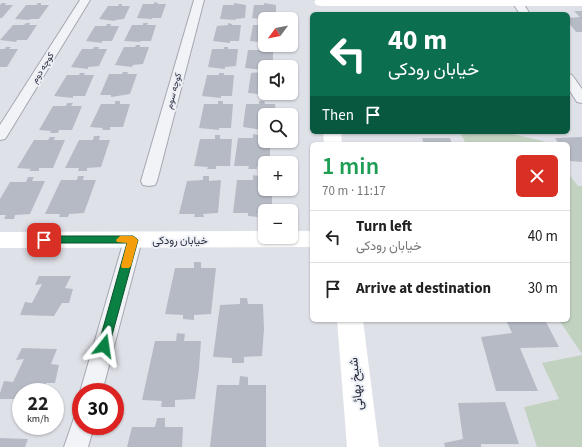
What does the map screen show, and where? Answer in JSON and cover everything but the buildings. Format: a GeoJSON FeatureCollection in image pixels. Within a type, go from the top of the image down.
{"type":"FeatureCollection","features":[{"type":"Feature","properties":{"kind":"street","name":"کوچه دوم"},"geometry":{"type":"LineString","coordinates":[[0,136],[86,0]]}},
{"type":"Feature","properties":{"kind":"street","name":"کوچه سوم"},"geometry":{"type":"LineString","coordinates":[[149,181],[199,0]]}},
{"type":"Feature","properties":{"kind":"street"},"geometry":{"type":"LineString","coordinates":[[517,2],[524,12]]}},
{"type":"Feature","properties":{"kind":"street"},"geometry":{"type":"LineString","coordinates":[[320,5],[582,2]]}},
{"type":"Feature","properties":{"kind":"street"},"geometry":{"type":"LineString","coordinates":[[570,81],[582,99]]}},
{"type":"Feature","properties":{"kind":"street","name":"خیابان رودکی"},"geometry":{"type":"LineString","coordinates":[[0,240],[310,240]]}},
{"type":"Feature","properties":{"kind":"street"},"geometry":{"type":"LineString","coordinates":[[93,383],[133,240]]}},
{"type":"Feature","properties":{"kind":"street","name":"شیخ بهائی"},"geometry":{"type":"LineString","coordinates":[[350,322],[363,447]]}},
{"type":"Feature","properties":{"kind":"street"},"geometry":{"type":"LineString","coordinates":[[76,447],[79,435]]}},
{"type":"Feature","properties":{"kind":"green space"},"geometry":{"type":"Polygon","coordinates":[[[461,134],[513,134],[544,142],[465,142],[461,134]]]}},
{"type":"Feature","properties":{"kind":"green space"},"geometry":{"type":"Polygon","coordinates":[[[570,176],[578,186],[582,186],[582,354],[560,322],[570,322],[570,176]]]}},
{"type":"Feature","properties":{"kind":"green space"},"geometry":{"type":"Polygon","coordinates":[[[582,355],[582,447],[537,447],[524,407],[559,399],[542,363],[582,355]]]}},
{"type":"Feature","properties":{"kind":"slow traffic"},"geometry":{"type":"LineString","coordinates":[[120,240],[133,240],[126,266]]}},
{"type":"Feature","properties":{"kind":"route"},"geometry":{"type":"LineString","coordinates":[[44,240],[133,240],[104,346]]}}]}
